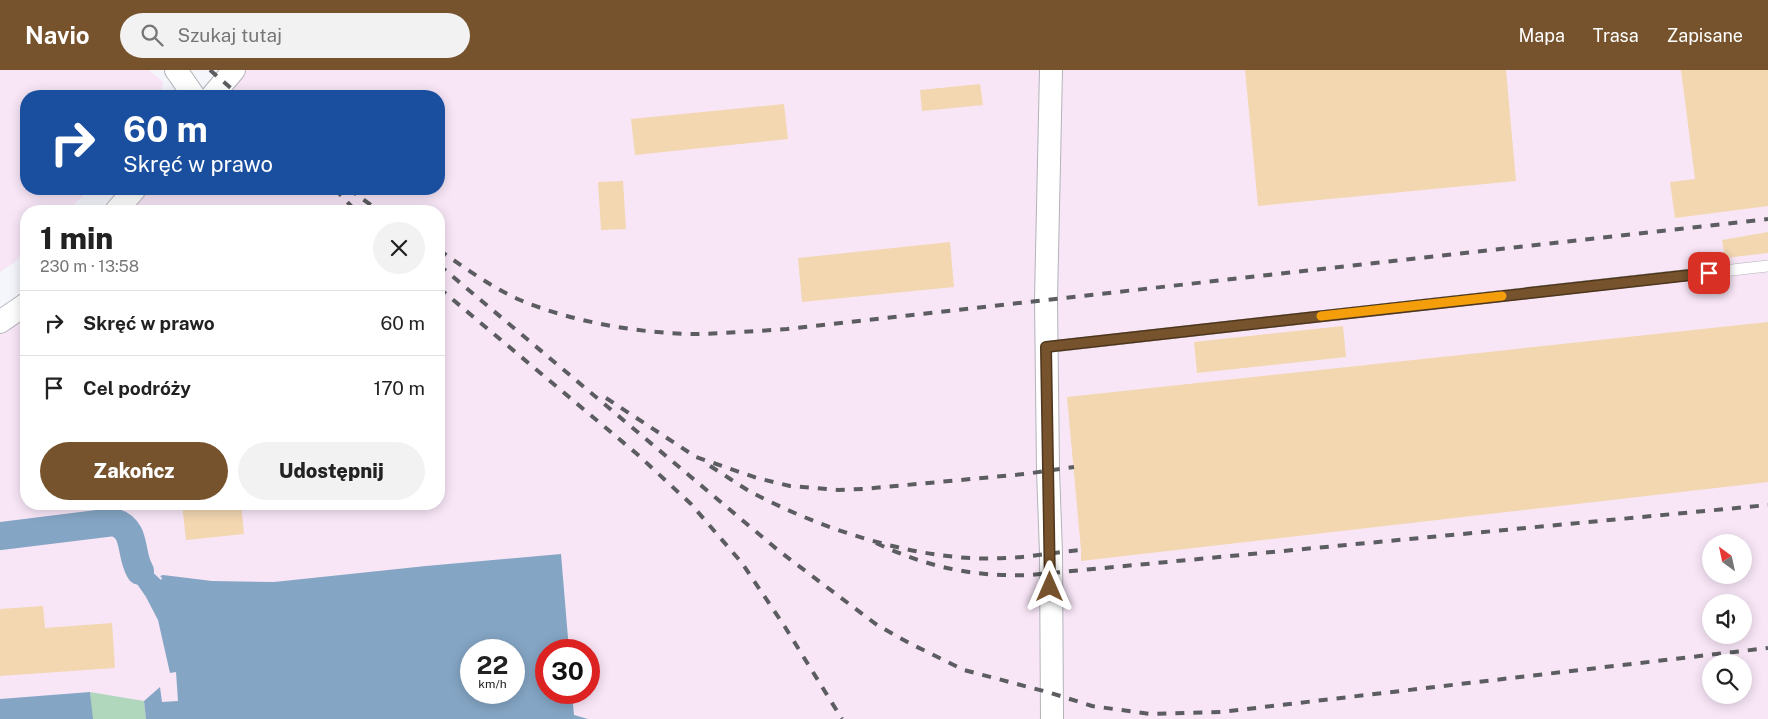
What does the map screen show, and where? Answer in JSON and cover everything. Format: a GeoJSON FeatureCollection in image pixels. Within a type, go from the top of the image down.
{"type":"FeatureCollection","features":[{"type":"Feature","properties":{"kind":"street"},"geometry":{"type":"LineString","coordinates":[[176,70],[190,90]]}},
{"type":"Feature","properties":{"kind":"street"},"geometry":{"type":"LineString","coordinates":[[217,90],[234,70]]}},
{"type":"Feature","properties":{"kind":"street"},"geometry":{"type":"LineString","coordinates":[[1051,70],[1047,182],[1046,347],[1051,553],[1052,719]]}},
{"type":"Feature","properties":{"kind":"street"},"geometry":{"type":"LineString","coordinates":[[121,205],[130,195]]}},
{"type":"Feature","properties":{"kind":"street"},"geometry":{"type":"LineString","coordinates":[[0,322],[20,308]]}},
{"type":"Feature","properties":{"kind":"lane"},"geometry":{"type":"LineString","coordinates":[[1046,347],[1768,266]]}},
{"type":"Feature","properties":{"kind":"shaded area"},"geometry":{"type":"Polygon","coordinates":[[[0,70],[149,70],[163,82],[161,90],[20,90],[20,195],[84,195],[73,205],[20,205],[20,257],[0,272],[0,70]]]}},
{"type":"Feature","properties":{"kind":"shaded area"},"geometry":{"type":"Polygon","coordinates":[[[234,70],[1768,70],[1768,719],[0,719],[0,322],[20,308],[20,510],[445,510],[445,205],[121,205],[130,195],[445,195],[445,90],[217,90],[234,70]]]}},
{"type":"Feature","properties":{"kind":"green space"},"geometry":{"type":"Polygon","coordinates":[[[90,692],[144,701],[146,719],[92,719],[90,692]]]}},
{"type":"Feature","properties":{"kind":"water"},"geometry":{"type":"Polygon","coordinates":[[[561,554],[568,639],[535,639],[535,704],[573,704],[574,715],[588,719],[146,719],[144,701],[160,687],[162,702],[178,701],[176,672],[170,673],[158,620],[133,578],[145,565],[161,580],[160,576],[163,575],[212,581],[274,582],[561,554]]]}},
{"type":"Feature","properties":{"kind":"water"},"geometry":{"type":"Polygon","coordinates":[[[90,692],[93,719],[0,719],[0,699],[90,692]]]}},
{"type":"Feature","properties":{"kind":"building"},"geometry":{"type":"Polygon","coordinates":[[[1245,70],[1506,70],[1516,181],[1258,206],[1245,70]]]}},
{"type":"Feature","properties":{"kind":"building"},"geometry":{"type":"Polygon","coordinates":[[[1681,70],[1768,70],[1768,206],[1675,218],[1670,182],[1695,179],[1681,70]]]}},
{"type":"Feature","properties":{"kind":"building"},"geometry":{"type":"Polygon","coordinates":[[[980,84],[983,105],[922,111],[920,90],[980,84]]]}},
{"type":"Feature","properties":{"kind":"building"},"geometry":{"type":"Polygon","coordinates":[[[784,104],[788,139],[635,155],[631,119],[784,104]]]}},
{"type":"Feature","properties":{"kind":"building"},"geometry":{"type":"Polygon","coordinates":[[[623,181],[626,229],[601,230],[598,182],[623,181]]]}},
{"type":"Feature","properties":{"kind":"building"},"geometry":{"type":"Polygon","coordinates":[[[1768,232],[1768,253],[1725,258],[1722,240],[1768,232]]]}},
{"type":"Feature","properties":{"kind":"building"},"geometry":{"type":"Polygon","coordinates":[[[950,242],[954,287],[802,302],[798,258],[950,242]]]}},
{"type":"Feature","properties":{"kind":"building"},"geometry":{"type":"Polygon","coordinates":[[[1768,322],[1768,482],[1081,561],[1067,397],[1768,322]]]}},
{"type":"Feature","properties":{"kind":"building"},"geometry":{"type":"Polygon","coordinates":[[[1343,326],[1346,357],[1197,373],[1194,342],[1343,326]]]}},
{"type":"Feature","properties":{"kind":"building"},"geometry":{"type":"Polygon","coordinates":[[[183,510],[242,510],[244,534],[186,540],[183,510]]]}},
{"type":"Feature","properties":{"kind":"building"},"geometry":{"type":"Polygon","coordinates":[[[43,606],[45,628],[112,623],[115,668],[0,676],[0,609],[43,606]]]}},
{"type":"Feature","properties":{"kind":"waterway"},"geometry":{"type":"LineString","coordinates":[[0,536],[114,522],[127,530],[140,571]]}},
{"type":"Feature","properties":{"kind":"railway"},"geometry":{"type":"LineString","coordinates":[[210,70],[233,90]]}},
{"type":"Feature","properties":{"kind":"railway"},"geometry":{"type":"LineString","coordinates":[[341,195],[350,205]]}},
{"type":"Feature","properties":{"kind":"railway"},"geometry":{"type":"LineString","coordinates":[[357,195],[371,205]]}},
{"type":"Feature","properties":{"kind":"railway"},"geometry":{"type":"LineString","coordinates":[[445,254],[478,277],[520,300],[562,315],[631,329],[699,334],[787,329],[1768,219]]}},
{"type":"Feature","properties":{"kind":"railway"},"geometry":{"type":"LineString","coordinates":[[445,270],[779,551],[877,625],[964,670],[1092,706],[1150,714],[1221,712],[1768,648]]}},
{"type":"Feature","properties":{"kind":"railway"},"geometry":{"type":"LineString","coordinates":[[445,293],[637,454],[691,504],[742,563],[785,627],[842,719]]}},
{"type":"Feature","properties":{"kind":"railway"},"geometry":{"type":"LineString","coordinates":[[606,398],[696,457],[757,478],[790,486],[838,490],[863,489],[1025,474],[1074,467]]}},
{"type":"Feature","properties":{"kind":"railway"},"geometry":{"type":"LineString","coordinates":[[710,466],[749,491],[808,519],[840,531],[907,549],[973,558],[1005,558],[1081,550]]}},
{"type":"Feature","properties":{"kind":"railway"},"geometry":{"type":"LineString","coordinates":[[876,543],[914,558],[951,569],[989,574],[1030,575],[1768,505]]}},
{"type":"Feature","properties":{"kind":"slow traffic"},"geometry":{"type":"LineString","coordinates":[[1321,316],[1502,296]]}},
{"type":"Feature","properties":{"kind":"route"},"geometry":{"type":"LineString","coordinates":[[1050,587],[1051,553],[1046,347],[1709,273]]}}]}
